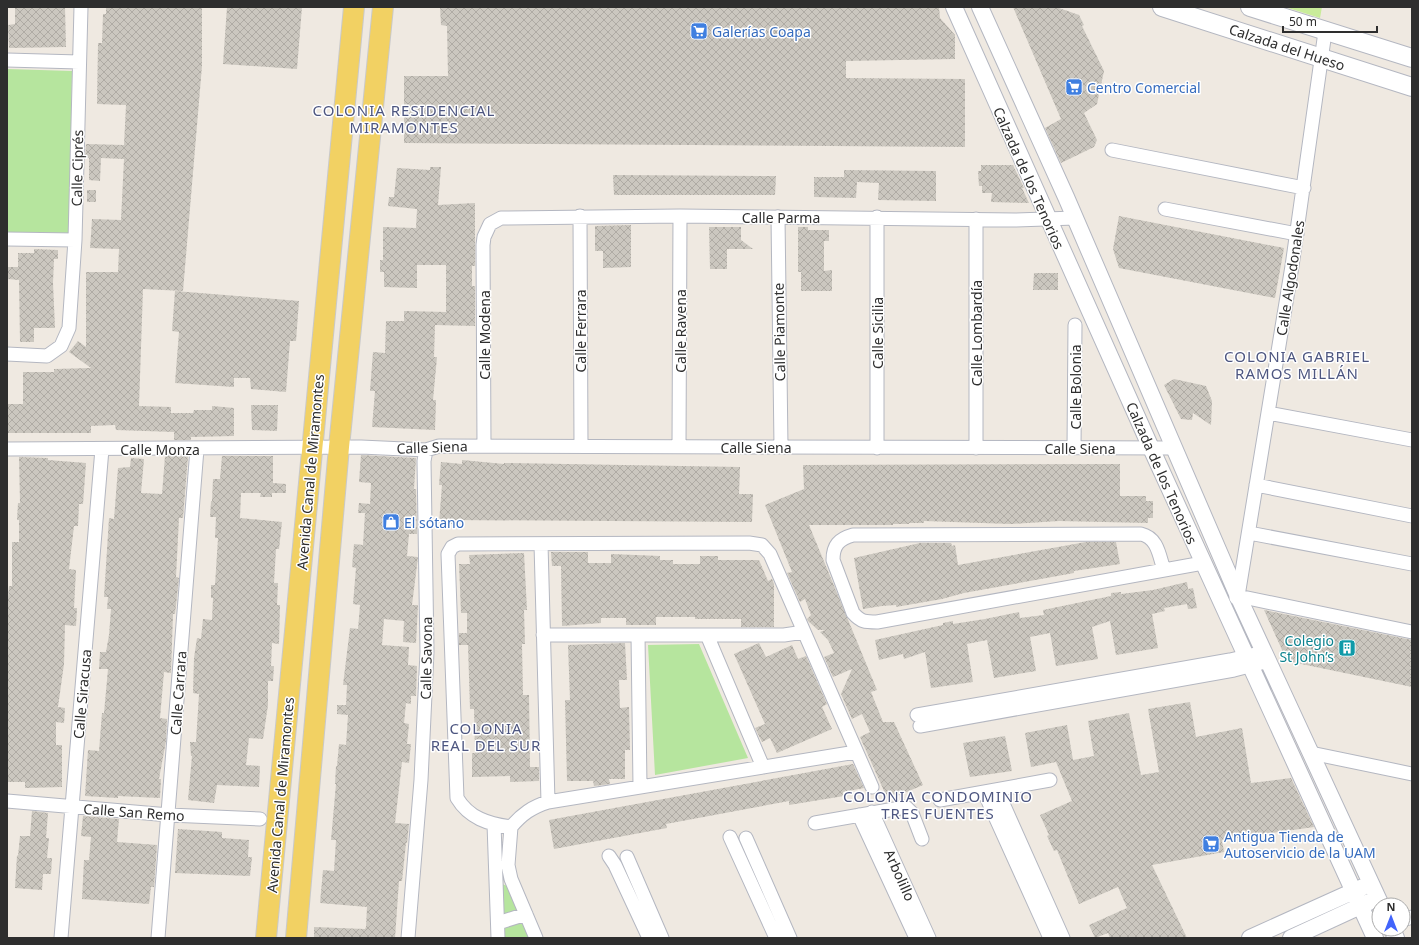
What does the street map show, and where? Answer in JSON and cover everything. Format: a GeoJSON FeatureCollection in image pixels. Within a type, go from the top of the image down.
{"type":"FeatureCollection","features":[{"type":"Feature","properties":{"kind":"main road","name":"Avenida Canal de Miramontes"},"geometry":{"type":"LineString","coordinates":[[266,938],[354,7]]}},
{"type":"Feature","properties":{"kind":"main road","name":"Avenida Canal de Miramontes"},"geometry":{"type":"LineString","coordinates":[[296,938],[339,447],[383,7]]}},
{"type":"Feature","properties":{"kind":"main road","name":"Calzada del Hueso"},"geometry":{"type":"LineString","coordinates":[[1162,7],[1412,87]]}},
{"type":"Feature","properties":{"kind":"main road","name":"Calzada del Hueso"},"geometry":{"type":"LineString","coordinates":[[1250,7],[1325,32],[1412,58]]}},
{"type":"Feature","properties":{"kind":"street","name":"Calle Ciprés"},"geometry":{"type":"LineString","coordinates":[[7,354],[47,356],[61,346],[69,328],[75,240],[81,7]]}},
{"type":"Feature","properties":{"kind":"street","name":"Calzada de los Tenorios"},"geometry":{"type":"LineString","coordinates":[[954,7],[1203,564],[1375,938]]}},
{"type":"Feature","properties":{"kind":"street","name":"Calzada de los Tenorios"},"geometry":{"type":"LineString","coordinates":[[980,7],[1090,251],[1238,596],[1377,895]]}},
{"type":"Feature","properties":{"kind":"street","name":"Calle Algodonales"},"geometry":{"type":"LineString","coordinates":[[1238,596],[1297,234],[1323,59],[1325,32]]}},
{"type":"Feature","properties":{"kind":"street"},"geometry":{"type":"LineString","coordinates":[[7,60],[79,62]]}},
{"type":"Feature","properties":{"kind":"street"},"geometry":{"type":"LineString","coordinates":[[1112,150],[1304,188]]}},
{"type":"Feature","properties":{"kind":"street"},"geometry":{"type":"LineString","coordinates":[[1165,209],[1297,234]]}},
{"type":"Feature","properties":{"kind":"street","name":"Calle Parma"},"geometry":{"type":"LineString","coordinates":[[490,224],[501,218],[512,217],[580,216],[877,217],[1048,220],[1075,218]]}},
{"type":"Feature","properties":{"kind":"street","name":"Calle Ferrara"},"geometry":{"type":"LineString","coordinates":[[580,216],[581,446]]}},
{"type":"Feature","properties":{"kind":"street","name":"Calle Ravena"},"geometry":{"type":"LineString","coordinates":[[679,447],[680,216]]}},
{"type":"Feature","properties":{"kind":"street","name":"Calle Piamonte"},"geometry":{"type":"LineString","coordinates":[[778,217],[781,447]]}},
{"type":"Feature","properties":{"kind":"street","name":"Calle Sicilia"},"geometry":{"type":"LineString","coordinates":[[877,217],[877,448]]}},
{"type":"Feature","properties":{"kind":"street","name":"Calle Lombardía"},"geometry":{"type":"LineString","coordinates":[[976,219],[976,448]]}},
{"type":"Feature","properties":{"kind":"street","name":"Calle Modena"},"geometry":{"type":"LineString","coordinates":[[484,446],[483,245],[484,237],[490,224]]}},
{"type":"Feature","properties":{"kind":"street"},"geometry":{"type":"LineString","coordinates":[[7,239],[75,240]]}},
{"type":"Feature","properties":{"kind":"street"},"geometry":{"type":"LineString","coordinates":[[1068,263],[1090,251]]}},
{"type":"Feature","properties":{"kind":"street","name":"Calle Bolonia"},"geometry":{"type":"LineString","coordinates":[[1074,448],[1075,325]]}},
{"type":"Feature","properties":{"kind":"street"},"geometry":{"type":"LineString","coordinates":[[1268,413],[1412,440]]}},
{"type":"Feature","properties":{"kind":"street","name":"Calle Siena"},"geometry":{"type":"LineString","coordinates":[[312,448],[339,447],[426,450],[439,446],[1174,448]]}},
{"type":"Feature","properties":{"kind":"street","name":"Calle Carrara"},"geometry":{"type":"LineString","coordinates":[[158,938],[197,448]]}},
{"type":"Feature","properties":{"kind":"street","name":"Calle Monza"},"geometry":{"type":"LineString","coordinates":[[7,449],[312,448]]}},
{"type":"Feature","properties":{"kind":"street","name":"Calle Siracusa"},"geometry":{"type":"LineString","coordinates":[[61,938],[102,449]]}},
{"type":"Feature","properties":{"kind":"street","name":"Calle Savona"},"geometry":{"type":"LineString","coordinates":[[408,938],[421,780],[427,652],[424,462],[426,450]]}},
{"type":"Feature","properties":{"kind":"street"},"geometry":{"type":"LineString","coordinates":[[1256,485],[1412,516]]}},
{"type":"Feature","properties":{"kind":"street"},"geometry":{"type":"LineString","coordinates":[[1170,489],[1191,488]]}},
{"type":"Feature","properties":{"kind":"street"},"geometry":{"type":"LineString","coordinates":[[1249,532],[1412,564]]}},
{"type":"Feature","properties":{"kind":"street"},"geometry":{"type":"LineString","coordinates":[[1164,570],[1155,541],[1149,536],[1141,534],[853,535],[843,538],[836,545],[833,551],[833,560],[853,613],[858,620],[864,622],[1203,564]]}},
{"type":"Feature","properties":{"kind":"street"},"geometry":{"type":"LineString","coordinates":[[511,827],[494,824],[472,816],[457,798],[448,554],[452,546],[458,544],[750,543],[762,545],[770,554],[872,787]]}},
{"type":"Feature","properties":{"kind":"street"},"geometry":{"type":"LineString","coordinates":[[541,544],[548,802]]}},
{"type":"Feature","properties":{"kind":"street"},"geometry":{"type":"LineString","coordinates":[[1223,606],[1238,596],[1412,632]]}},
{"type":"Feature","properties":{"kind":"street"},"geometry":{"type":"LineString","coordinates":[[543,635],[784,635],[804,632]]}},
{"type":"Feature","properties":{"kind":"street"},"geometry":{"type":"LineString","coordinates":[[638,635],[640,787]]}},
{"type":"Feature","properties":{"kind":"street"},"geometry":{"type":"LineString","coordinates":[[707,635],[763,767]]}},
{"type":"Feature","properties":{"kind":"street"},"geometry":{"type":"LineString","coordinates":[[919,721],[1248,662],[1267,657]]}},
{"type":"Feature","properties":{"kind":"street"},"geometry":{"type":"LineString","coordinates":[[536,938],[511,879],[508,865],[511,827],[522,814],[534,806],[548,802],[856,752]]}},
{"type":"Feature","properties":{"kind":"street"},"geometry":{"type":"LineString","coordinates":[[1311,753],[1412,774]]}},
{"type":"Feature","properties":{"kind":"street"},"geometry":{"type":"LineString","coordinates":[[940,800],[1050,780]]}},
{"type":"Feature","properties":{"kind":"street"},"geometry":{"type":"LineString","coordinates":[[991,791],[1050,938]]}},
{"type":"Feature","properties":{"kind":"street"},"geometry":{"type":"LineString","coordinates":[[991,791],[1062,938]]}},
{"type":"Feature","properties":{"kind":"street","name":"Calle San Remo"},"geometry":{"type":"LineString","coordinates":[[7,801],[168,815],[260,819]]}},
{"type":"Feature","properties":{"kind":"street"},"geometry":{"type":"LineString","coordinates":[[815,823],[906,807],[912,813],[922,839]]}},
{"type":"Feature","properties":{"kind":"street","name":"Arbolillo"},"geometry":{"type":"LineString","coordinates":[[866,814],[916,938]]}},
{"type":"Feature","properties":{"kind":"street","name":"Arbolillo"},"geometry":{"type":"LineString","coordinates":[[866,814],[929,938]]}},
{"type":"Feature","properties":{"kind":"street"},"geometry":{"type":"LineString","coordinates":[[494,824],[498,938]]}},
{"type":"Feature","properties":{"kind":"street"},"geometry":{"type":"LineString","coordinates":[[730,837],[776,938]]}},
{"type":"Feature","properties":{"kind":"street"},"geometry":{"type":"LineString","coordinates":[[746,838],[790,938]]}},
{"type":"Feature","properties":{"kind":"street"},"geometry":{"type":"LineString","coordinates":[[609,856],[649,938]]}},
{"type":"Feature","properties":{"kind":"street"},"geometry":{"type":"LineString","coordinates":[[627,858],[662,938]]}},
{"type":"Feature","properties":{"kind":"street"},"geometry":{"type":"LineString","coordinates":[[1250,938],[1353,891],[1377,895]]}},
{"type":"Feature","properties":{"kind":"street"},"geometry":{"type":"LineString","coordinates":[[1291,938],[1360,906],[1377,895]]}},
{"type":"Feature","properties":{"kind":"street"},"geometry":{"type":"LineString","coordinates":[[498,923],[526,914]]}},
{"type":"Feature","properties":{"kind":"street"},"geometry":{"type":"LineString","coordinates":[[1299,916],[1306,931]]}},
{"type":"Feature","properties":{"kind":"green space"},"geometry":{"type":"Polygon","coordinates":[[[1285,7],[1322,7],[1320,18],[1285,7]]]}},
{"type":"Feature","properties":{"kind":"green space"},"geometry":{"type":"Polygon","coordinates":[[[7,69],[72,71],[69,233],[7,232],[7,69]]]}},
{"type":"Feature","properties":{"kind":"green space"},"geometry":{"type":"Polygon","coordinates":[[[699,644],[748,758],[655,775],[648,645],[699,644]]]}},
{"type":"Feature","properties":{"kind":"green space"},"geometry":{"type":"Polygon","coordinates":[[[502,884],[510,887],[531,938],[503,938],[502,884]]]}},
{"type":"Feature","properties":{"kind":"building"},"geometry":{"type":"Polygon","coordinates":[[[15,7],[65,7],[66,47],[9,48],[8,25],[15,24],[15,7]]]}},
{"type":"Feature","properties":{"kind":"building"},"geometry":{"type":"Polygon","coordinates":[[[106,7],[202,7],[202,66],[183,291],[143,289],[139,406],[171,407],[171,413],[193,413],[194,410],[212,410],[212,406],[234,408],[234,436],[191,437],[191,440],[174,440],[174,432],[116,430],[115,425],[91,426],[91,433],[7,433],[7,404],[23,404],[23,372],[54,372],[54,369],[91,368],[69,352],[78,341],[86,347],[86,272],[118,272],[119,249],[90,248],[92,219],[121,220],[124,159],[101,158],[100,181],[89,180],[89,158],[85,158],[86,144],[124,145],[126,105],[97,104],[98,43],[102,43],[103,14],[106,14],[106,7]]]}},
{"type":"Feature","properties":{"kind":"building"},"geometry":{"type":"Polygon","coordinates":[[[227,7],[302,7],[297,69],[223,64],[227,7]]]}},
{"type":"Feature","properties":{"kind":"building"},"geometry":{"type":"Polygon","coordinates":[[[440,7],[939,7],[940,18],[955,35],[955,59],[846,61],[846,78],[965,79],[965,147],[404,143],[404,76],[448,76],[447,26],[441,25],[440,7]]]}},
{"type":"Feature","properties":{"kind":"building","name":"Centro Comercial"},"geometry":{"type":"Polygon","coordinates":[[[1013,7],[1056,7],[1079,15],[1084,25],[1082,26],[1104,71],[1097,104],[1084,113],[1097,140],[1094,147],[1061,163],[1045,128],[1061,119],[1013,7]]]}},
{"type":"Feature","properties":{"kind":"building"},"geometry":{"type":"Polygon","coordinates":[[[981,165],[1013,165],[1024,188],[1022,188],[1029,203],[991,202],[992,193],[982,193],[982,186],[979,186],[978,171],[981,171],[981,165]]]}},
{"type":"Feature","properties":{"kind":"building"},"geometry":{"type":"Polygon","coordinates":[[[430,167],[441,167],[438,205],[475,203],[475,266],[472,266],[472,286],[475,286],[475,326],[435,325],[434,357],[437,357],[433,400],[436,400],[435,430],[372,427],[375,391],[370,391],[373,352],[385,353],[386,321],[404,321],[404,311],[446,312],[446,265],[417,265],[417,288],[384,287],[384,272],[380,272],[380,260],[383,260],[383,227],[416,228],[417,209],[388,206],[389,197],[394,197],[397,168],[430,170],[430,167]]]}},
{"type":"Feature","properties":{"kind":"building"},"geometry":{"type":"Polygon","coordinates":[[[844,170],[936,171],[936,201],[878,200],[879,183],[857,182],[856,198],[814,197],[814,177],[844,177],[844,170]]]}},
{"type":"Feature","properties":{"kind":"building"},"geometry":{"type":"Polygon","coordinates":[[[613,175],[776,176],[775,195],[614,195],[613,175]]]}},
{"type":"Feature","properties":{"kind":"building"},"geometry":{"type":"Polygon","coordinates":[[[87,190],[96,190],[96,202],[87,202],[87,190]]]}},
{"type":"Feature","properties":{"kind":"building"},"geometry":{"type":"Polygon","coordinates":[[[1119,216],[1284,248],[1275,298],[1119,268],[1113,249],[1119,216]]]}},
{"type":"Feature","properties":{"kind":"building"},"geometry":{"type":"Polygon","coordinates":[[[631,225],[631,267],[603,268],[603,251],[595,251],[595,226],[631,225]]]}},
{"type":"Feature","properties":{"kind":"building"},"geometry":{"type":"Polygon","coordinates":[[[709,227],[741,227],[741,240],[753,249],[727,249],[727,269],[710,269],[709,227]]]}},
{"type":"Feature","properties":{"kind":"building"},"geometry":{"type":"Polygon","coordinates":[[[798,227],[808,227],[808,230],[829,230],[829,241],[824,241],[824,271],[832,270],[832,291],[801,291],[801,272],[798,272],[798,227]]]}},
{"type":"Feature","properties":{"kind":"building"},"geometry":{"type":"Polygon","coordinates":[[[34,249],[58,250],[58,259],[54,259],[53,283],[55,328],[34,328],[34,342],[20,342],[19,280],[7,279],[8,267],[18,267],[18,253],[34,253],[34,249]]]}},
{"type":"Feature","properties":{"kind":"building"},"geometry":{"type":"Polygon","coordinates":[[[1034,273],[1058,273],[1058,290],[1033,290],[1034,273]]]}},
{"type":"Feature","properties":{"kind":"building"},"geometry":{"type":"Polygon","coordinates":[[[175,291],[299,301],[296,341],[290,341],[286,392],[251,389],[250,378],[234,378],[234,387],[175,383],[179,332],[172,331],[175,291]]]}},
{"type":"Feature","properties":{"kind":"building"},"geometry":{"type":"Polygon","coordinates":[[[1174,379],[1206,386],[1212,401],[1211,425],[1193,413],[1192,420],[1181,419],[1164,385],[1174,379]]]}},
{"type":"Feature","properties":{"kind":"building"},"geometry":{"type":"Polygon","coordinates":[[[251,405],[278,405],[277,431],[252,430],[251,405]]]}},
{"type":"Feature","properties":{"kind":"building"},"geometry":{"type":"Polygon","coordinates":[[[361,455],[416,458],[414,489],[416,489],[417,534],[409,534],[407,556],[418,557],[412,605],[418,605],[416,643],[403,642],[404,621],[384,619],[382,645],[409,647],[408,665],[417,666],[416,696],[411,696],[411,704],[406,703],[404,723],[409,724],[407,744],[411,744],[409,763],[402,762],[395,823],[409,824],[402,881],[399,881],[395,938],[314,938],[314,927],[365,929],[366,927],[367,907],[320,903],[323,870],[334,871],[336,840],[331,840],[336,784],[336,766],[339,744],[346,745],[348,715],[337,714],[337,705],[346,705],[347,685],[343,685],[350,628],[358,629],[360,605],[353,604],[356,568],[352,567],[354,544],[363,545],[365,513],[358,513],[359,503],[370,504],[371,483],[359,482],[361,455]]]}},
{"type":"Feature","properties":{"kind":"building"},"geometry":{"type":"Polygon","coordinates":[[[165,456],[188,456],[183,518],[179,518],[176,577],[179,578],[175,614],[173,614],[171,673],[164,672],[160,718],[167,719],[166,741],[159,779],[161,779],[160,798],[85,796],[88,750],[99,751],[102,713],[104,713],[108,669],[99,669],[100,652],[106,652],[109,635],[111,609],[107,609],[108,597],[104,597],[109,518],[114,519],[118,468],[130,467],[131,458],[144,459],[141,493],[162,494],[165,456]]]}},
{"type":"Feature","properties":{"kind":"building"},"geometry":{"type":"Polygon","coordinates":[[[222,456],[273,456],[273,483],[286,484],[286,493],[272,493],[272,497],[260,497],[261,493],[241,493],[240,518],[282,522],[279,549],[276,549],[274,583],[278,583],[277,605],[280,605],[279,644],[272,643],[271,666],[274,666],[273,681],[268,681],[268,705],[263,739],[249,738],[246,765],[260,766],[259,787],[217,785],[214,803],[188,800],[192,756],[190,742],[196,742],[199,694],[193,693],[194,658],[197,638],[201,639],[203,619],[212,620],[213,598],[211,598],[211,585],[215,585],[218,538],[215,538],[216,517],[210,517],[213,479],[220,479],[222,456]]]}},
{"type":"Feature","properties":{"kind":"building"},"geometry":{"type":"Polygon","coordinates":[[[19,457],[48,458],[48,460],[86,463],[83,504],[79,504],[78,526],[74,526],[69,569],[76,570],[74,608],[77,608],[76,626],[65,625],[64,664],[58,707],[65,708],[64,723],[56,722],[56,745],[62,745],[62,787],[25,788],[25,782],[7,782],[7,608],[9,586],[12,586],[12,542],[19,542],[19,520],[17,520],[18,503],[20,503],[19,457]]]}},
{"type":"Feature","properties":{"kind":"building"},"geometry":{"type":"Polygon","coordinates":[[[462,460],[504,464],[740,467],[739,494],[753,494],[752,522],[452,520],[452,524],[439,523],[442,485],[439,485],[441,462],[462,464],[462,460]]]}},
{"type":"Feature","properties":{"kind":"building"},"geometry":{"type":"Polygon","coordinates":[[[1120,464],[1120,496],[1146,496],[1146,501],[1153,501],[1153,518],[1148,518],[1148,523],[1059,521],[1011,524],[924,521],[924,523],[893,525],[809,525],[877,690],[871,692],[883,722],[894,722],[923,785],[888,800],[860,737],[870,732],[862,714],[852,719],[841,694],[852,669],[833,677],[824,657],[834,653],[828,640],[820,632],[825,630],[818,630],[807,619],[811,615],[805,599],[800,602],[787,573],[792,572],[765,505],[804,489],[803,465],[1120,464]]]}},
{"type":"Feature","properties":{"kind":"building"},"geometry":{"type":"Polygon","coordinates":[[[1086,542],[1116,542],[1120,564],[1074,571],[1074,573],[964,593],[942,599],[896,607],[896,605],[863,609],[854,558],[920,543],[951,543],[952,546],[955,545],[958,565],[1086,542]]]}},
{"type":"Feature","properties":{"kind":"building"},"geometry":{"type":"Polygon","coordinates":[[[551,552],[588,552],[588,563],[611,563],[611,554],[660,556],[660,560],[673,560],[673,564],[700,564],[700,556],[718,556],[718,560],[759,560],[768,581],[772,579],[774,584],[774,627],[741,627],[741,619],[695,619],[695,617],[656,617],[656,625],[626,625],[626,618],[601,618],[601,623],[562,626],[561,566],[552,566],[551,552]]]}},
{"type":"Feature","properties":{"kind":"building"},"geometry":{"type":"Polygon","coordinates":[[[524,553],[527,610],[524,610],[525,644],[522,644],[523,695],[529,695],[530,767],[539,767],[539,781],[510,782],[510,776],[472,777],[472,753],[475,753],[474,709],[470,709],[468,645],[459,645],[459,633],[467,633],[467,613],[461,613],[459,564],[470,564],[469,555],[524,553]]]}},
{"type":"Feature","properties":{"kind":"building"},"geometry":{"type":"Polygon","coordinates":[[[1187,582],[1188,589],[1193,588],[1197,608],[1188,609],[1187,604],[1164,608],[1165,611],[1152,614],[1158,648],[1116,655],[1110,621],[1092,627],[1098,659],[1056,666],[1050,633],[1030,637],[1036,671],[994,678],[987,640],[967,644],[973,682],[931,688],[925,652],[904,659],[903,654],[879,660],[875,640],[943,625],[943,623],[953,621],[953,624],[1019,612],[1020,618],[1044,615],[1043,610],[1111,596],[1111,593],[1121,592],[1121,594],[1153,590],[1187,582]]]}},
{"type":"Feature","properties":{"kind":"building","name":"Colegio St John’s"},"geometry":{"type":"Polygon","coordinates":[[[1264,610],[1412,640],[1412,687],[1287,661],[1264,610]]]}},
{"type":"Feature","properties":{"kind":"building"},"geometry":{"type":"Polygon","coordinates":[[[625,643],[627,680],[619,680],[620,708],[629,707],[630,750],[625,750],[625,779],[609,779],[610,784],[594,786],[593,781],[567,781],[565,700],[570,700],[568,645],[625,643]]]}},
{"type":"Feature","properties":{"kind":"building"},"geometry":{"type":"Polygon","coordinates":[[[759,643],[766,657],[792,645],[798,659],[806,656],[827,704],[822,707],[832,729],[777,753],[770,738],[762,742],[755,728],[765,724],[734,654],[759,643]]]}},
{"type":"Feature","properties":{"kind":"building"},"geometry":{"type":"Polygon","coordinates":[[[1190,702],[1196,737],[1242,728],[1251,783],[1291,778],[1314,827],[1222,840],[1224,852],[1152,865],[1187,938],[1110,938],[1108,933],[1095,938],[1089,925],[1127,908],[1118,887],[1079,904],[1057,850],[1054,851],[1047,836],[1049,835],[1040,815],[1072,801],[1056,762],[1031,767],[1025,733],[1067,725],[1073,760],[1094,756],[1088,721],[1129,713],[1141,775],[1159,772],[1148,709],[1190,702]]]}},
{"type":"Feature","properties":{"kind":"building"},"geometry":{"type":"Polygon","coordinates":[[[1005,736],[1012,771],[970,777],[963,743],[1005,736]]]}},
{"type":"Feature","properties":{"kind":"building"},"geometry":{"type":"Polygon","coordinates":[[[853,764],[864,788],[843,792],[844,796],[789,805],[789,801],[666,824],[667,828],[554,849],[549,820],[853,764]]]}},
{"type":"Feature","properties":{"kind":"building"},"geometry":{"type":"Polygon","coordinates":[[[32,811],[48,813],[46,838],[49,838],[47,858],[52,858],[51,874],[43,874],[42,890],[15,888],[20,836],[30,836],[32,811]]]}},
{"type":"Feature","properties":{"kind":"building"},"geometry":{"type":"Polygon","coordinates":[[[83,816],[119,819],[117,842],[157,845],[154,887],[151,887],[149,904],[82,899],[84,860],[89,860],[91,837],[81,836],[83,816]]]}},
{"type":"Feature","properties":{"kind":"building"},"geometry":{"type":"Polygon","coordinates":[[[178,829],[222,832],[222,838],[249,840],[248,857],[252,857],[250,876],[175,873],[178,829]]]}},
{"type":"Feature","properties":{"kind":"place","name":"Galerías Coapa"},"geometry":{"type":"Point","coordinates":[699,31]}},
{"type":"Feature","properties":{"kind":"place","name":"Centro Comercial"},"geometry":{"type":"Point","coordinates":[1074,87]}},
{"type":"Feature","properties":{"kind":"place","name":"El sótano"},"geometry":{"type":"Point","coordinates":[391,522]}},
{"type":"Feature","properties":{"kind":"place","name":"Colegio St John’s"},"geometry":{"type":"Point","coordinates":[1347,648]}},
{"type":"Feature","properties":{"kind":"place","name":"Antigua Tienda de Autoservicio de la UAM"},"geometry":{"type":"Point","coordinates":[1211,844]}},
{"type":"Feature","properties":{"kind":"district","name":"COLONIA RESIDENCIAL MIRAMONTES"},"geometry":{"type":"Point","coordinates":[404,118]}},
{"type":"Feature","properties":{"kind":"district","name":"COLONIA GABRIEL RAMOS MILLÁN"},"geometry":{"type":"Point","coordinates":[1297,364]}},
{"type":"Feature","properties":{"kind":"district","name":"COLONIA REAL DEL SUR"},"geometry":{"type":"Point","coordinates":[486,736]}},
{"type":"Feature","properties":{"kind":"district","name":"COLONIA CONDOMINIO TRES FUENTES"},"geometry":{"type":"Point","coordinates":[938,804]}}]}
